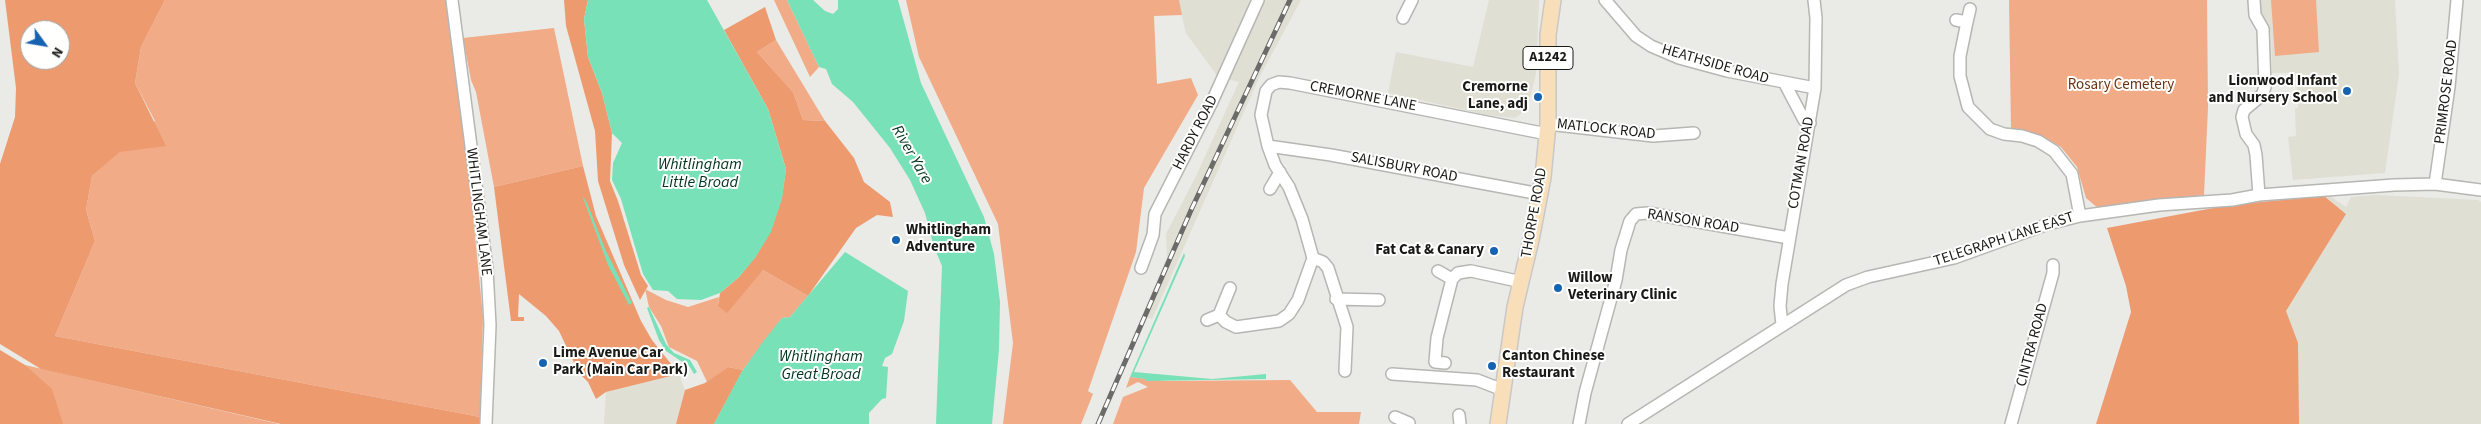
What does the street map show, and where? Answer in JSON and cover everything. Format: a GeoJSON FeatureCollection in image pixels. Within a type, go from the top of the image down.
{"type":"FeatureCollection","features":[{"type":"Feature","properties":{"kind":"main road","name":"THORPE ROAD"},"geometry":{"type":"LineString","coordinates":[[1498,424],[1515,307],[1540,194],[1548,129],[1548,55],[1552,0]]}},
{"type":"Feature","properties":{"kind":"street","name":"WHITLINGHAM LANE"},"geometry":{"type":"LineString","coordinates":[[452,0],[487,269],[490,325],[486,424]]}},
{"type":"Feature","properties":{"kind":"street","name":"HARDY ROAD"},"geometry":{"type":"LineString","coordinates":[[1141,268],[1153,235],[1156,214],[1184,153],[1212,104],[1258,0]]}},
{"type":"Feature","properties":{"kind":"street"},"geometry":{"type":"LineString","coordinates":[[1403,18],[1412,0]]}},
{"type":"Feature","properties":{"kind":"street","name":"HEATHSIDE ROAD"},"geometry":{"type":"LineString","coordinates":[[1605,0],[1636,36],[1651,46],[1679,58],[1785,84],[1815,88]]}},
{"type":"Feature","properties":{"kind":"street","name":"COTMAN ROAD"},"geometry":{"type":"LineString","coordinates":[[1782,325],[1780,306],[1789,238],[1815,88],[1816,18],[1814,0]]}},
{"type":"Feature","properties":{"kind":"street"},"geometry":{"type":"LineString","coordinates":[[2254,0],[2255,15],[2264,28],[2265,87],[2262,95],[2244,110],[2242,117],[2246,134],[2254,146],[2256,155],[2259,195]]}},
{"type":"Feature","properties":{"kind":"street","name":"PRIMROSE ROAD"},"geometry":{"type":"LineString","coordinates":[[2435,184],[2449,87],[2457,0]]}},
{"type":"Feature","properties":{"kind":"street"},"geometry":{"type":"LineString","coordinates":[[1970,9],[1961,21],[1960,56],[1960,76],[1968,107],[1990,129],[2038,141],[2058,154],[2072,174],[2080,216]]}},
{"type":"Feature","properties":{"kind":"street","name":"CREMORNE LANE"},"geometry":{"type":"LineString","coordinates":[[1345,371],[1347,327],[1336,299],[1328,268],[1323,262],[1313,258],[1289,187],[1268,146],[1261,115],[1266,91],[1271,85],[1280,82],[1548,129]]}},
{"type":"Feature","properties":{"kind":"street","name":"HEATHSIDE ROAD"},"geometry":{"type":"LineString","coordinates":[[1785,84],[1804,120],[1810,123]]}},
{"type":"Feature","properties":{"kind":"street","name":"MATLOCK ROAD"},"geometry":{"type":"LineString","coordinates":[[1548,129],[1653,136],[1694,133]]}},
{"type":"Feature","properties":{"kind":"street","name":"SALISBURY ROAD"},"geometry":{"type":"LineString","coordinates":[[1268,146],[1331,155],[1540,194]]}},
{"type":"Feature","properties":{"kind":"street"},"geometry":{"type":"LineString","coordinates":[[1270,188],[1280,172]]}},
{"type":"Feature","properties":{"kind":"street","name":"TELEGRAPH LANE EAST"},"geometry":{"type":"LineString","coordinates":[[1628,424],[1782,325],[1853,282],[1954,258],[2048,224],[2080,216],[2159,205],[2232,200],[2259,195],[2435,184],[2481,190]]}},
{"type":"Feature","properties":{"kind":"street","name":"RANSON ROAD"},"geometry":{"type":"LineString","coordinates":[[1579,424],[1585,393],[1616,280],[1621,250],[1630,221],[1636,214],[1648,213],[1789,238]]}},
{"type":"Feature","properties":{"kind":"street"},"geometry":{"type":"LineString","coordinates":[[1219,316],[1236,327],[1279,321],[1289,314],[1298,300],[1313,258]]}},
{"type":"Feature","properties":{"kind":"street","name":"CINTRA ROAD"},"geometry":{"type":"LineString","coordinates":[[2011,424],[2053,273],[2053,265]]}},
{"type":"Feature","properties":{"kind":"street"},"geometry":{"type":"LineString","coordinates":[[1438,270],[1452,279]]}},
{"type":"Feature","properties":{"kind":"street"},"geometry":{"type":"LineString","coordinates":[[1445,363],[1435,362],[1437,338],[1452,279],[1458,273],[1471,271],[1522,282]]}},
{"type":"Feature","properties":{"kind":"street"},"geometry":{"type":"LineString","coordinates":[[1219,316],[1230,288]]}},
{"type":"Feature","properties":{"kind":"street"},"geometry":{"type":"LineString","coordinates":[[1336,299],[1379,300]]}},
{"type":"Feature","properties":{"kind":"street"},"geometry":{"type":"LineString","coordinates":[[1207,320],[1219,316]]}},
{"type":"Feature","properties":{"kind":"street"},"geometry":{"type":"LineString","coordinates":[[1392,374],[1477,380],[1503,390]]}},
{"type":"Feature","properties":{"kind":"street"},"geometry":{"type":"LineString","coordinates":[[1395,417],[1412,424]]}},
{"type":"Feature","properties":{"kind":"shaded area"},"geometry":{"type":"Polygon","coordinates":[[[5,0],[165,0],[141,47],[135,83],[166,146],[120,152],[92,176],[86,210],[95,241],[55,336],[480,417],[480,424],[281,424],[41,369],[0,344],[0,164],[15,117],[16,88],[5,0]]]}},
{"type":"Feature","properties":{"kind":"shaded area"},"geometry":{"type":"Polygon","coordinates":[[[564,0],[588,0],[584,19],[588,57],[602,93],[612,133],[610,181],[641,275],[648,286],[640,300],[624,265],[598,181],[595,131],[566,26],[564,0]]]}},
{"type":"Feature","properties":{"kind":"shaded area"},"geometry":{"type":"Polygon","coordinates":[[[1178,0],[1301,0],[1259,78],[1152,319],[1142,316],[1167,257],[1166,234],[1196,176],[1239,82],[1218,77],[1186,33],[1178,0]]]}},
{"type":"Feature","properties":{"kind":"shaded area"},"geometry":{"type":"Polygon","coordinates":[[[1489,0],[1539,0],[1536,74],[1529,101],[1520,115],[1514,118],[1488,115],[1388,93],[1396,52],[1473,67],[1489,0]]]}},
{"type":"Feature","properties":{"kind":"shaded area","name":"Lionwood Infant and Nursery School"},"geometry":{"type":"Polygon","coordinates":[[[2261,0],[2395,0],[2399,74],[2385,173],[2293,180],[2288,137],[2296,136],[2295,108],[2298,108],[2296,73],[2272,73],[2271,34],[2261,11],[2261,0]]]}},
{"type":"Feature","properties":{"kind":"shaded area"},"geometry":{"type":"Polygon","coordinates":[[[765,7],[776,40],[757,52],[793,92],[803,120],[825,121],[854,158],[864,182],[890,202],[893,217],[877,215],[856,228],[808,296],[763,270],[727,313],[718,306],[720,293],[739,277],[756,256],[770,232],[782,196],[786,169],[768,109],[724,30],[765,7]]]}},
{"type":"Feature","properties":{"kind":"shaded area"},"geometry":{"type":"Polygon","coordinates":[[[583,166],[596,216],[641,321],[652,340],[679,374],[606,392],[596,399],[588,382],[579,373],[559,331],[546,316],[519,294],[518,317],[524,317],[524,321],[511,321],[494,187],[583,166]]]}},
{"type":"Feature","properties":{"kind":"shaded area"},"geometry":{"type":"Polygon","coordinates":[[[2375,195],[2478,200],[2481,202],[2481,424],[2299,424],[2286,311],[2346,214],[2324,196],[2330,196],[2346,207],[2351,197],[2375,195]]]}},
{"type":"Feature","properties":{"kind":"shaded area"},"geometry":{"type":"Polygon","coordinates":[[[2324,196],[2346,214],[2286,311],[2298,343],[2299,424],[2096,424],[2131,312],[2126,286],[2107,228],[2229,205],[2324,196]]]}},
{"type":"Feature","properties":{"kind":"shaded area"},"geometry":{"type":"Polygon","coordinates":[[[0,350],[25,365],[52,389],[63,424],[0,424],[0,350]]]}},
{"type":"Feature","properties":{"kind":"shaded area"},"geometry":{"type":"Polygon","coordinates":[[[728,367],[743,370],[714,424],[676,424],[685,390],[705,383],[728,367]]]}},
{"type":"Feature","properties":{"kind":"shaded area"},"geometry":{"type":"Polygon","coordinates":[[[679,374],[685,390],[676,424],[604,424],[606,392],[679,374]]]}},
{"type":"Feature","properties":{"kind":"green space"},"geometry":{"type":"Polygon","coordinates":[[[165,0],[446,0],[467,154],[483,317],[480,417],[55,336],[95,241],[86,210],[92,176],[155,121],[135,83],[141,47],[165,0]]]}},
{"type":"Feature","properties":{"kind":"green space"},"geometry":{"type":"Polygon","coordinates":[[[774,0],[787,0],[819,67],[810,77],[774,0]]]}},
{"type":"Feature","properties":{"kind":"green space"},"geometry":{"type":"Polygon","coordinates":[[[906,0],[1179,0],[1182,15],[1154,16],[1157,84],[1191,78],[1198,95],[1144,188],[1136,252],[1088,391],[1093,394],[1081,424],[1003,424],[1013,343],[998,224],[919,57],[906,0]]]}},
{"type":"Feature","properties":{"kind":"green space","name":"Rosary Cemetery"},"geometry":{"type":"Polygon","coordinates":[[[2009,0],[2207,0],[2208,107],[2204,195],[2099,209],[2086,198],[2077,167],[2061,147],[2044,137],[2025,130],[2011,129],[2009,0]]]}},
{"type":"Feature","properties":{"kind":"green space"},"geometry":{"type":"Polygon","coordinates":[[[2271,0],[2316,0],[2319,52],[2275,56],[2271,0]]]}},
{"type":"Feature","properties":{"kind":"green space"},"geometry":{"type":"Polygon","coordinates":[[[554,28],[583,166],[494,187],[476,92],[471,80],[463,38],[554,28]]]}},
{"type":"Feature","properties":{"kind":"green space"},"geometry":{"type":"Polygon","coordinates":[[[776,40],[825,121],[803,120],[793,92],[757,52],[776,40]]]}},
{"type":"Feature","properties":{"kind":"green space"},"geometry":{"type":"Polygon","coordinates":[[[763,270],[808,296],[790,317],[782,318],[743,370],[728,367],[707,382],[697,361],[669,347],[661,326],[649,307],[645,289],[666,300],[688,307],[719,297],[718,306],[763,270]]]}},
{"type":"Feature","properties":{"kind":"green space"},"geometry":{"type":"Polygon","coordinates":[[[25,365],[279,424],[61,424],[25,365]]]}},
{"type":"Feature","properties":{"kind":"green space"},"geometry":{"type":"Polygon","coordinates":[[[1130,377],[1167,381],[1290,380],[1317,412],[1361,412],[1359,424],[1113,424],[1123,397],[1148,387],[1138,382],[1126,388],[1130,377]]]}},
{"type":"Feature","properties":{"kind":"water","name":"Whitlingham Little Broad"},"geometry":{"type":"Polygon","coordinates":[[[588,0],[707,0],[768,109],[786,169],[782,199],[771,232],[755,258],[739,277],[720,293],[701,300],[677,299],[668,291],[653,290],[643,274],[621,199],[612,180],[613,163],[622,143],[612,133],[602,93],[588,57],[584,19],[588,0]]]}},
{"type":"Feature","properties":{"kind":"water","name":"River Yare"},"geometry":{"type":"Polygon","coordinates":[[[787,0],[813,0],[825,11],[833,14],[838,9],[838,0],[898,0],[921,83],[984,217],[994,254],[1000,302],[999,349],[992,424],[936,424],[942,266],[934,247],[925,213],[910,180],[890,148],[853,102],[832,84],[826,69],[819,67],[787,0]]]}},
{"type":"Feature","properties":{"kind":"water"},"geometry":{"type":"Polygon","coordinates":[[[582,195],[605,249],[632,303],[629,305],[608,265],[582,195]]]}},
{"type":"Feature","properties":{"kind":"water","name":"Whitlingham Great Broad"},"geometry":{"type":"Polygon","coordinates":[[[845,252],[908,291],[904,321],[892,354],[885,358],[882,366],[888,367],[886,398],[882,399],[869,413],[869,424],[714,424],[741,373],[762,343],[782,318],[790,317],[845,252]]]}},
{"type":"Feature","properties":{"kind":"water"},"geometry":{"type":"Polygon","coordinates":[[[1184,253],[1185,256],[1134,372],[1212,379],[1266,374],[1266,379],[1146,381],[1145,379],[1130,377],[1184,253]]]}},
{"type":"Feature","properties":{"kind":"water"},"geometry":{"type":"Polygon","coordinates":[[[649,307],[666,344],[674,353],[690,360],[697,372],[694,374],[690,367],[666,351],[659,340],[647,308],[649,307]]]}},
{"type":"Feature","properties":{"kind":"railway"},"geometry":{"type":"LineString","coordinates":[[1098,424],[1192,208],[1290,0]]}},
{"type":"Feature","properties":{"kind":"place","name":"Lionwood Infant and Nursery School"},"geometry":{"type":"Point","coordinates":[2347,91]}},
{"type":"Feature","properties":{"kind":"place","name":"Cremorne Lane, adj"},"geometry":{"type":"Point","coordinates":[1538,97]}},
{"type":"Feature","properties":{"kind":"place","name":"Whitlingham Adventure"},"geometry":{"type":"Point","coordinates":[896,240]}},
{"type":"Feature","properties":{"kind":"place","name":"Fat Cat & Canary"},"geometry":{"type":"Point","coordinates":[1494,251]}},
{"type":"Feature","properties":{"kind":"place","name":"Willow Veterinary Clinic"},"geometry":{"type":"Point","coordinates":[1558,288]}},
{"type":"Feature","properties":{"kind":"place","name":"Lime Avenue Car Park (Main Car Park)"},"geometry":{"type":"Point","coordinates":[543,363]}},
{"type":"Feature","properties":{"kind":"place","name":"Canton Chinese Restaurant"},"geometry":{"type":"Point","coordinates":[1492,366]}}]}
